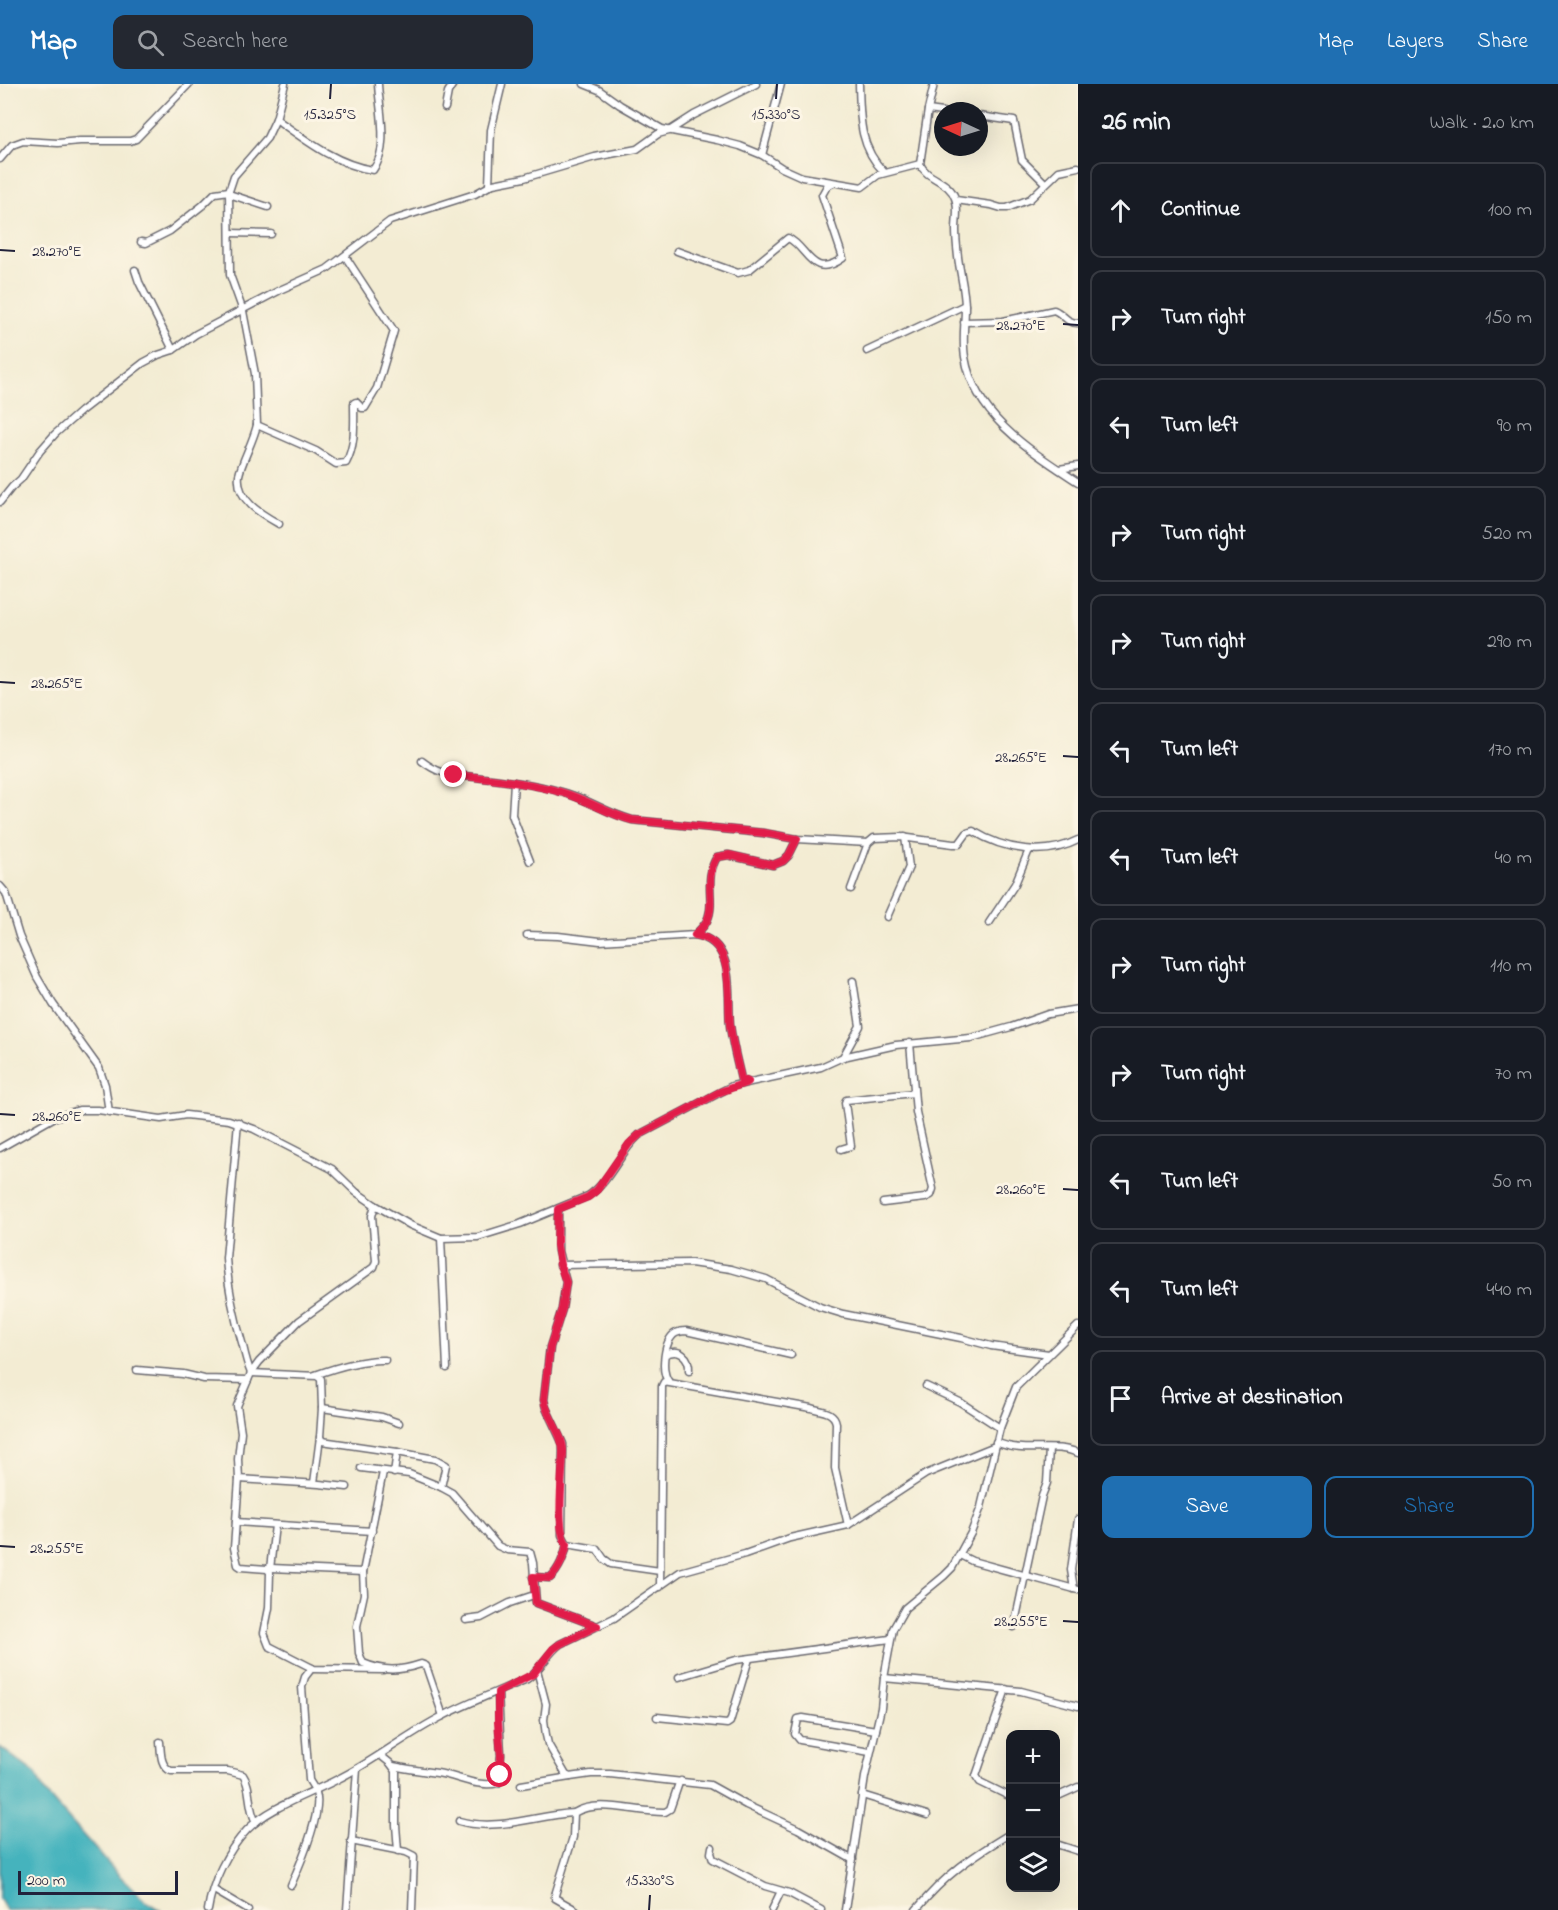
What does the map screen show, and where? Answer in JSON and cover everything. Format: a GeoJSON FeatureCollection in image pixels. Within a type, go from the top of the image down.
{"type":"FeatureCollection","features":[{"type":"Feature","properties":{"kind":"street"},"geometry":{"type":"LineString","coordinates":[[0,159],[12,145],[23,141],[58,143],[136,139],[189,84]]}},
{"type":"Feature","properties":{"kind":"street"},"geometry":{"type":"LineString","coordinates":[[279,524],[253,508],[239,482],[240,471],[250,448],[256,425],[255,374],[243,311],[230,275],[229,193],[234,176],[263,145],[276,119],[285,84]]}},
{"type":"Feature","properties":{"kind":"street"},"geometry":{"type":"LineString","coordinates":[[276,119],[333,156],[373,170],[383,131],[378,84]]}},
{"type":"Feature","properties":{"kind":"street"},"geometry":{"type":"LineString","coordinates":[[445,108],[448,92],[453,84]]}},
{"type":"Feature","properties":{"kind":"street"},"geometry":{"type":"LineString","coordinates":[[489,186],[492,130],[502,84]]}},
{"type":"Feature","properties":{"kind":"street"},"geometry":{"type":"LineString","coordinates":[[584,84],[599,90],[646,122],[669,131],[717,140],[762,155],[798,176],[862,187],[884,172],[920,164]]}},
{"type":"Feature","properties":{"kind":"street"},"geometry":{"type":"LineString","coordinates":[[0,502],[21,479],[40,451],[70,420],[143,363],[173,350],[196,334],[282,289],[327,269],[390,221],[475,194],[489,186],[595,157],[629,152],[658,134],[669,131],[694,115],[756,84]]}},
{"type":"Feature","properties":{"kind":"street"},"geometry":{"type":"LineString","coordinates":[[762,155],[781,84]]}},
{"type":"Feature","properties":{"kind":"street"},"geometry":{"type":"LineString","coordinates":[[859,84],[859,115],[862,135],[874,163],[884,172]]}},
{"type":"Feature","properties":{"kind":"street"},"geometry":{"type":"LineString","coordinates":[[934,84],[920,164],[928,174],[943,182],[952,191],[956,200],[957,248],[965,305],[963,340],[968,373],[983,404],[1000,423],[1078,482]]}},
{"type":"Feature","properties":{"kind":"street"},"geometry":{"type":"LineString","coordinates":[[928,110],[934,111]]}},
{"type":"Feature","properties":{"kind":"street"},"geometry":{"type":"LineString","coordinates":[[988,118],[1014,122],[1022,160],[1045,183]]}},
{"type":"Feature","properties":{"kind":"street"},"geometry":{"type":"LineString","coordinates":[[956,200],[1007,208],[1030,199],[1059,171],[1078,167]]}},
{"type":"Feature","properties":{"kind":"street"},"geometry":{"type":"LineString","coordinates":[[676,251],[738,273],[749,270],[788,238],[814,262],[830,264],[839,261],[843,258],[822,195],[827,186],[834,182]]}},
{"type":"Feature","properties":{"kind":"street"},"geometry":{"type":"LineString","coordinates":[[141,242],[146,243],[170,231],[203,206],[215,193],[229,193],[268,207]]}},
{"type":"Feature","properties":{"kind":"street"},"geometry":{"type":"LineString","coordinates":[[230,233],[271,234]]}},
{"type":"Feature","properties":{"kind":"street"},"geometry":{"type":"LineString","coordinates":[[256,425],[316,451],[336,464],[346,463],[351,454],[355,431],[354,403],[364,408],[377,388],[394,331],[345,256]]}},
{"type":"Feature","properties":{"kind":"street"},"geometry":{"type":"LineString","coordinates":[[135,270],[173,350]]}},
{"type":"Feature","properties":{"kind":"street"},"geometry":{"type":"LineString","coordinates":[[867,351],[965,305]]}},
{"type":"Feature","properties":{"kind":"street"},"geometry":{"type":"LineString","coordinates":[[964,322],[1003,321],[1054,310],[1068,321],[1078,323]]}},
{"type":"Feature","properties":{"kind":"street"},"geometry":{"type":"LineString","coordinates":[[1059,469],[1078,466]]}},
{"type":"Feature","properties":{"kind":"street"},"geometry":{"type":"LineString","coordinates":[[422,761],[441,772],[514,782],[562,792],[613,815],[632,820],[764,833],[797,839],[868,843]]}},
{"type":"Feature","properties":{"kind":"street"},"geometry":{"type":"LineString","coordinates":[[514,782],[512,815],[530,861]]}},
{"type":"Feature","properties":{"kind":"street"},"geometry":{"type":"LineString","coordinates":[[851,888],[868,843],[874,838],[905,837],[959,844],[967,833],[973,831],[993,841],[1029,850],[1048,850],[1078,840]]}},
{"type":"Feature","properties":{"kind":"street"},"geometry":{"type":"LineString","coordinates":[[887,917],[909,867],[905,837]]}},
{"type":"Feature","properties":{"kind":"street"},"geometry":{"type":"LineString","coordinates":[[695,935],[706,923],[709,914],[711,904],[709,879],[717,857],[729,855],[773,865],[783,861],[789,855],[797,839]]}},
{"type":"Feature","properties":{"kind":"street"},"geometry":{"type":"LineString","coordinates":[[989,923],[1015,884],[1029,850]]}},
{"type":"Feature","properties":{"kind":"street"},"geometry":{"type":"LineString","coordinates":[[0,886],[6,893],[19,936],[37,977],[53,1004],[99,1068],[105,1085],[109,1112]]}},
{"type":"Feature","properties":{"kind":"street"},"geometry":{"type":"LineString","coordinates":[[528,935],[600,941],[695,935],[706,937],[721,952],[727,969],[731,1034],[741,1079],[748,1082]]}},
{"type":"Feature","properties":{"kind":"street"},"geometry":{"type":"LineString","coordinates":[[843,1057],[860,1023],[853,981]]}},
{"type":"Feature","properties":{"kind":"street"},"geometry":{"type":"LineString","coordinates":[[0,1148],[53,1118],[87,1109],[161,1119],[186,1115],[238,1122],[332,1170],[356,1192],[410,1225],[441,1238],[478,1237],[520,1224],[588,1197],[597,1190],[629,1144],[639,1135],[726,1089],[748,1082],[821,1067],[843,1057],[910,1044],[971,1038],[1011,1028],[1048,1014],[1078,1009]]}},
{"type":"Feature","properties":{"kind":"street"},"geometry":{"type":"LineString","coordinates":[[883,1203],[925,1198],[931,1195],[933,1189],[914,1093],[910,1044]]}},
{"type":"Feature","properties":{"kind":"street"},"geometry":{"type":"LineString","coordinates":[[841,1149],[851,1146],[846,1100],[914,1093]]}},
{"type":"Feature","properties":{"kind":"street"},"geometry":{"type":"LineString","coordinates":[[238,1122],[226,1258],[227,1280],[234,1316],[251,1373]]}},
{"type":"Feature","properties":{"kind":"street"},"geometry":{"type":"LineString","coordinates":[[363,1572],[270,1570],[238,1565],[234,1548],[241,1432],[237,1406],[258,1362],[299,1321],[374,1267],[376,1261],[372,1216],[375,1205]]}},
{"type":"Feature","properties":{"kind":"street"},"geometry":{"type":"LineString","coordinates":[[533,1577],[550,1578],[566,1552],[567,1544],[562,1535],[561,1521],[563,1444],[544,1400],[550,1347],[564,1300],[566,1282],[560,1265],[557,1245],[558,1209]]}},
{"type":"Feature","properties":{"kind":"street"},"geometry":{"type":"LineString","coordinates":[[441,1238],[447,1368]]}},
{"type":"Feature","properties":{"kind":"street"},"geometry":{"type":"LineString","coordinates":[[560,1265],[691,1263],[721,1268],[766,1279],[820,1307],[843,1314],[961,1338],[991,1347],[1048,1354]]}},
{"type":"Feature","properties":{"kind":"street"},"geometry":{"type":"LineString","coordinates":[[845,1910],[862,1795],[883,1699],[890,1639],[897,1620],[906,1608],[944,1576],[960,1555],[976,1521],[1000,1428],[1016,1387],[1078,1326]]}},
{"type":"Feature","properties":{"kind":"street"},"geometry":{"type":"LineString","coordinates":[[669,1383],[663,1370],[671,1337],[677,1332],[686,1331],[791,1355]]}},
{"type":"Feature","properties":{"kind":"street"},"geometry":{"type":"LineString","coordinates":[[666,1354],[676,1351],[681,1353],[688,1360],[689,1371]]}},
{"type":"Feature","properties":{"kind":"street"},"geometry":{"type":"LineString","coordinates":[[251,1373],[315,1375],[369,1360],[385,1360]]}},
{"type":"Feature","properties":{"kind":"street"},"geometry":{"type":"LineString","coordinates":[[137,1370],[183,1374],[204,1379],[248,1380]]}},
{"type":"Feature","properties":{"kind":"street"},"geometry":{"type":"LineString","coordinates":[[314,1483],[322,1408],[321,1379],[315,1375]]}},
{"type":"Feature","properties":{"kind":"street"},"geometry":{"type":"LineString","coordinates":[[660,1587],[662,1386],[664,1382],[811,1408],[832,1414],[836,1423],[835,1467],[848,1525]]}},
{"type":"Feature","properties":{"kind":"street"},"geometry":{"type":"LineString","coordinates":[[926,1386],[960,1402],[1000,1428]]}},
{"type":"Feature","properties":{"kind":"street"},"geometry":{"type":"LineString","coordinates":[[322,1408],[382,1417],[399,1423]]}},
{"type":"Feature","properties":{"kind":"street"},"geometry":{"type":"LineString","coordinates":[[320,1437],[325,1443],[435,1459],[446,1465],[441,1487]]}},
{"type":"Feature","properties":{"kind":"street"},"geometry":{"type":"LineString","coordinates":[[208,1910],[216,1878],[237,1841],[256,1822],[357,1769],[443,1716],[527,1679],[560,1644],[614,1618],[680,1572],[745,1554],[790,1538],[848,1525],[926,1473],[996,1444],[1015,1448],[1078,1453]]}},
{"type":"Feature","properties":{"kind":"street"},"geometry":{"type":"LineString","coordinates":[[1014,1627],[1047,1483],[1049,1449]]}},
{"type":"Feature","properties":{"kind":"street"},"geometry":{"type":"LineString","coordinates":[[394,1473],[397,1452]]}},
{"type":"Feature","properties":{"kind":"street"},"geometry":{"type":"LineString","coordinates":[[361,1468],[409,1474],[452,1493],[494,1543],[507,1550],[530,1552],[536,1603],[597,1626]]}},
{"type":"Feature","properties":{"kind":"street"},"geometry":{"type":"LineString","coordinates":[[383,1472],[363,1572],[364,1594],[357,1626],[359,1653],[363,1663],[383,1670]]}},
{"type":"Feature","properties":{"kind":"street"},"geometry":{"type":"LineString","coordinates":[[239,1479],[347,1487]]}},
{"type":"Feature","properties":{"kind":"street"},"geometry":{"type":"LineString","coordinates":[[1076,1589],[1071,1570],[1078,1519]]}},
{"type":"Feature","properties":{"kind":"street"},"geometry":{"type":"LineString","coordinates":[[236,1522],[372,1531]]}},
{"type":"Feature","properties":{"kind":"street"},"geometry":{"type":"LineString","coordinates":[[275,1525],[269,1608],[264,1633],[266,1643],[312,1668],[405,1670],[421,1664],[426,1666],[443,1716]]}},
{"type":"Feature","properties":{"kind":"street"},"geometry":{"type":"LineString","coordinates":[[567,1544],[597,1550],[611,1564],[660,1571]]}},
{"type":"Feature","properties":{"kind":"street"},"geometry":{"type":"LineString","coordinates":[[960,1555],[972,1562],[1076,1589]]}},
{"type":"Feature","properties":{"kind":"street"},"geometry":{"type":"LineString","coordinates":[[466,1620],[481,1618],[534,1595]]}},
{"type":"Feature","properties":{"kind":"street"},"geometry":{"type":"LineString","coordinates":[[679,1677],[729,1661],[890,1639]]}},
{"type":"Feature","properties":{"kind":"street"},"geometry":{"type":"LineString","coordinates":[[657,1717],[727,1724],[730,1722],[749,1659]]}},
{"type":"Feature","properties":{"kind":"street"},"geometry":{"type":"LineString","coordinates":[[291,1885],[305,1853],[317,1804],[317,1793],[309,1780],[302,1687],[305,1677],[312,1668]]}},
{"type":"Feature","properties":{"kind":"street"},"geometry":{"type":"LineString","coordinates":[[537,1671],[546,1704],[544,1728],[548,1744],[563,1772],[570,1777]]}},
{"type":"Feature","properties":{"kind":"street"},"geometry":{"type":"LineString","coordinates":[[884,1678],[1006,1689],[1078,1706]]}},
{"type":"Feature","properties":{"kind":"street"},"geometry":{"type":"LineString","coordinates":[[1006,1689],[976,1776],[980,1782],[1006,1795]]}},
{"type":"Feature","properties":{"kind":"street"},"geometry":{"type":"LineString","coordinates":[[380,1755],[393,1766],[471,1782],[491,1785],[498,1783],[501,1755],[498,1692]]}},
{"type":"Feature","properties":{"kind":"street"},"geometry":{"type":"LineString","coordinates":[[870,1752],[800,1740],[795,1734],[796,1721],[800,1718],[876,1730]]}},
{"type":"Feature","properties":{"kind":"street"},"geometry":{"type":"LineString","coordinates":[[160,1742],[162,1759],[167,1769],[171,1771],[228,1771],[243,1775],[247,1784],[251,1814],[256,1822]]}},
{"type":"Feature","properties":{"kind":"street"},"geometry":{"type":"LineString","coordinates":[[393,1766],[397,1779],[398,1851]]}},
{"type":"Feature","properties":{"kind":"street"},"geometry":{"type":"LineString","coordinates":[[347,1910],[357,1769]]}},
{"type":"Feature","properties":{"kind":"street"},"geometry":{"type":"LineString","coordinates":[[521,1785],[591,1773],[710,1785],[798,1829],[853,1860]]}},
{"type":"Feature","properties":{"kind":"street"},"geometry":{"type":"LineString","coordinates":[[459,1821],[502,1824],[574,1813],[586,1806],[665,1812],[670,1809],[681,1781]]}},
{"type":"Feature","properties":{"kind":"street"},"geometry":{"type":"LineString","coordinates":[[1060,1795],[1078,1787]]}},
{"type":"Feature","properties":{"kind":"street"},"geometry":{"type":"LineString","coordinates":[[862,1795],[927,1815]]}},
{"type":"Feature","properties":{"kind":"street"},"geometry":{"type":"LineString","coordinates":[[574,1813],[573,1837],[555,1898],[576,1910]]}},
{"type":"Feature","properties":{"kind":"street"},"geometry":{"type":"LineString","coordinates":[[916,1910],[949,1874],[1006,1836]]}},
{"type":"Feature","properties":{"kind":"street"},"geometry":{"type":"LineString","coordinates":[[351,1841],[414,1856],[412,1910]]}},
{"type":"Feature","properties":{"kind":"street"},"geometry":{"type":"LineString","coordinates":[[1060,1845],[1078,1851]]}},
{"type":"Feature","properties":{"kind":"street"},"geometry":{"type":"LineString","coordinates":[[712,1847],[713,1859],[765,1887],[781,1891],[821,1910]]}},
{"type":"Feature","properties":{"kind":"street"},"geometry":{"type":"LineString","coordinates":[[214,1890],[248,1910]]}},
{"type":"Feature","properties":{"kind":"street"},"geometry":{"type":"LineString","coordinates":[[772,1910],[781,1891]]}},
{"type":"Feature","properties":{"kind":"water"},"geometry":{"type":"Polygon","coordinates":[[[0,1747],[36,1774],[44,1791],[115,1871],[145,1901],[160,1910],[6,1910],[0,1899],[0,1747]]]}},
{"type":"Feature","properties":{"kind":"route"},"geometry":{"type":"LineString","coordinates":[[454,775],[520,783],[562,792],[613,815],[632,820],[764,833],[797,839],[789,855],[783,861],[773,865],[729,855],[717,857],[709,879],[711,904],[709,914],[706,923],[695,935],[706,937],[721,952],[727,969],[731,1034],[741,1079],[748,1082],[732,1086],[639,1135],[629,1144],[597,1190],[588,1197],[558,1209],[557,1245],[560,1265],[566,1282],[562,1309],[550,1347],[544,1400],[556,1433],[563,1444],[561,1521],[562,1535],[567,1544],[566,1552],[558,1568],[550,1578],[533,1577],[534,1595],[536,1603],[597,1626],[560,1644],[527,1679],[498,1692],[500,1775]]}}]}
